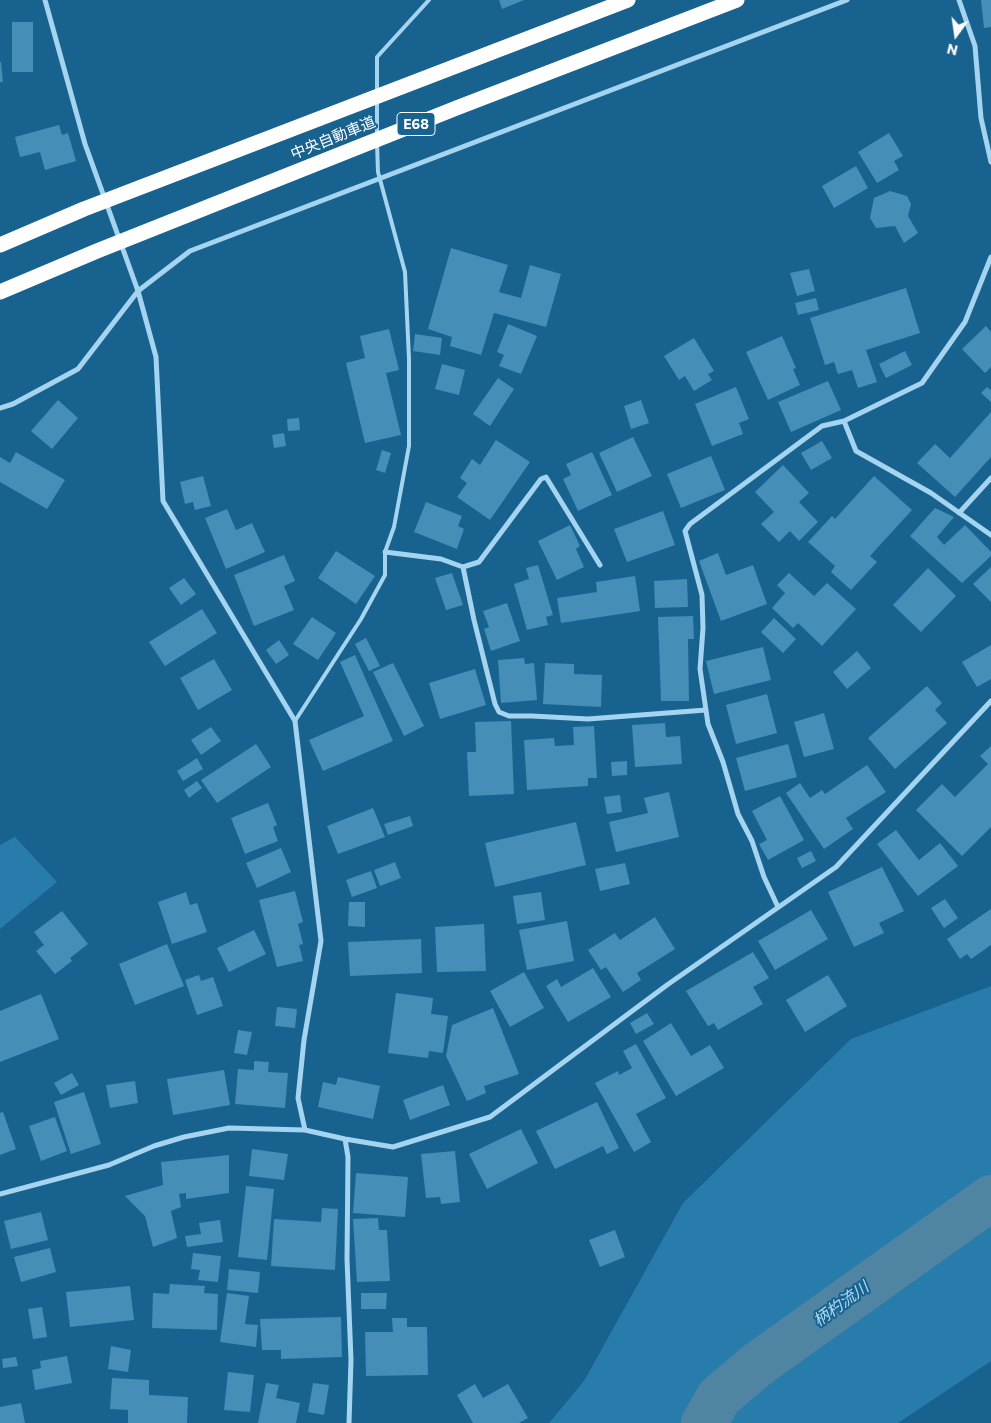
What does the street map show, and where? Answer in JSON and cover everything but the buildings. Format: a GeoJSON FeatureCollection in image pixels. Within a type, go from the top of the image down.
{"type":"FeatureCollection","features":[{"type":"Feature","properties":{"kind":"highway","name":"中央自動車道"},"geometry":{"type":"LineString","coordinates":[[0,246],[84,210],[628,0]]}},
{"type":"Feature","properties":{"kind":"highway","name":"中央自動車道"},"geometry":{"type":"LineString","coordinates":[[0,292],[97,251],[459,106],[737,0]]}},
{"type":"Feature","properties":{"kind":"street"},"geometry":{"type":"LineString","coordinates":[[45,0],[85,144],[138,291],[156,357],[163,502],[295,721],[321,940],[304,1040],[298,1098],[305,1130]]}},
{"type":"Feature","properties":{"kind":"street"},"geometry":{"type":"LineString","coordinates":[[0,408],[13,404],[78,369],[138,291],[190,250],[847,0]]}},
{"type":"Feature","properties":{"kind":"street"},"geometry":{"type":"LineString","coordinates":[[959,0],[975,46],[981,118],[991,162]]}},
{"type":"Feature","properties":{"kind":"street"},"geometry":{"type":"LineString","coordinates":[[778,907],[764,877],[752,841],[738,814],[723,762],[708,724],[700,669],[703,628],[702,595],[685,531],[690,524],[822,426],[844,421],[922,383],[965,322],[991,257]]}},
{"type":"Feature","properties":{"kind":"street"},"geometry":{"type":"LineString","coordinates":[[844,421],[856,451],[931,493],[991,535]]}},
{"type":"Feature","properties":{"kind":"street"},"geometry":{"type":"LineString","coordinates":[[385,552],[441,559],[464,567],[479,562],[541,479],[546,477],[600,565]]}},
{"type":"Feature","properties":{"kind":"street"},"geometry":{"type":"LineString","coordinates":[[959,513],[991,478]]}},
{"type":"Feature","properties":{"kind":"street"},"geometry":{"type":"LineString","coordinates":[[464,567],[474,620],[495,704],[499,712],[509,716],[588,719],[706,710]]}},
{"type":"Feature","properties":{"kind":"street"},"geometry":{"type":"LineString","coordinates":[[0,1194],[109,1165],[154,1146],[184,1137],[229,1128],[305,1130],[393,1147],[490,1117],[667,985],[836,866],[991,701]]}},
{"type":"Feature","properties":{"kind":"street"},"geometry":{"type":"LineString","coordinates":[[345,1139],[348,1157],[348,1259],[352,1360],[349,1423]]}},
{"type":"Feature","properties":{"kind":"lane"},"geometry":{"type":"LineString","coordinates":[[295,721],[361,619],[385,575],[385,552],[394,526],[409,446],[409,359],[405,272],[378,172],[376,57],[429,0]]}},
{"type":"Feature","properties":{"kind":"shaded area"},"geometry":{"type":"Polygon","coordinates":[[[15,837],[57,882],[0,929],[0,845],[15,837]]]}},
{"type":"Feature","properties":{"kind":"shaded area"},"geometry":{"type":"Polygon","coordinates":[[[991,986],[991,1361],[898,1423],[549,1423],[584,1381],[683,1203],[851,1039],[991,986]]]}},
{"type":"Feature","properties":{"kind":"waterway","name":"柄杓流川"},"geometry":{"type":"LineString","coordinates":[[704,1423],[719,1397],[758,1364],[991,1198]]}}]}
